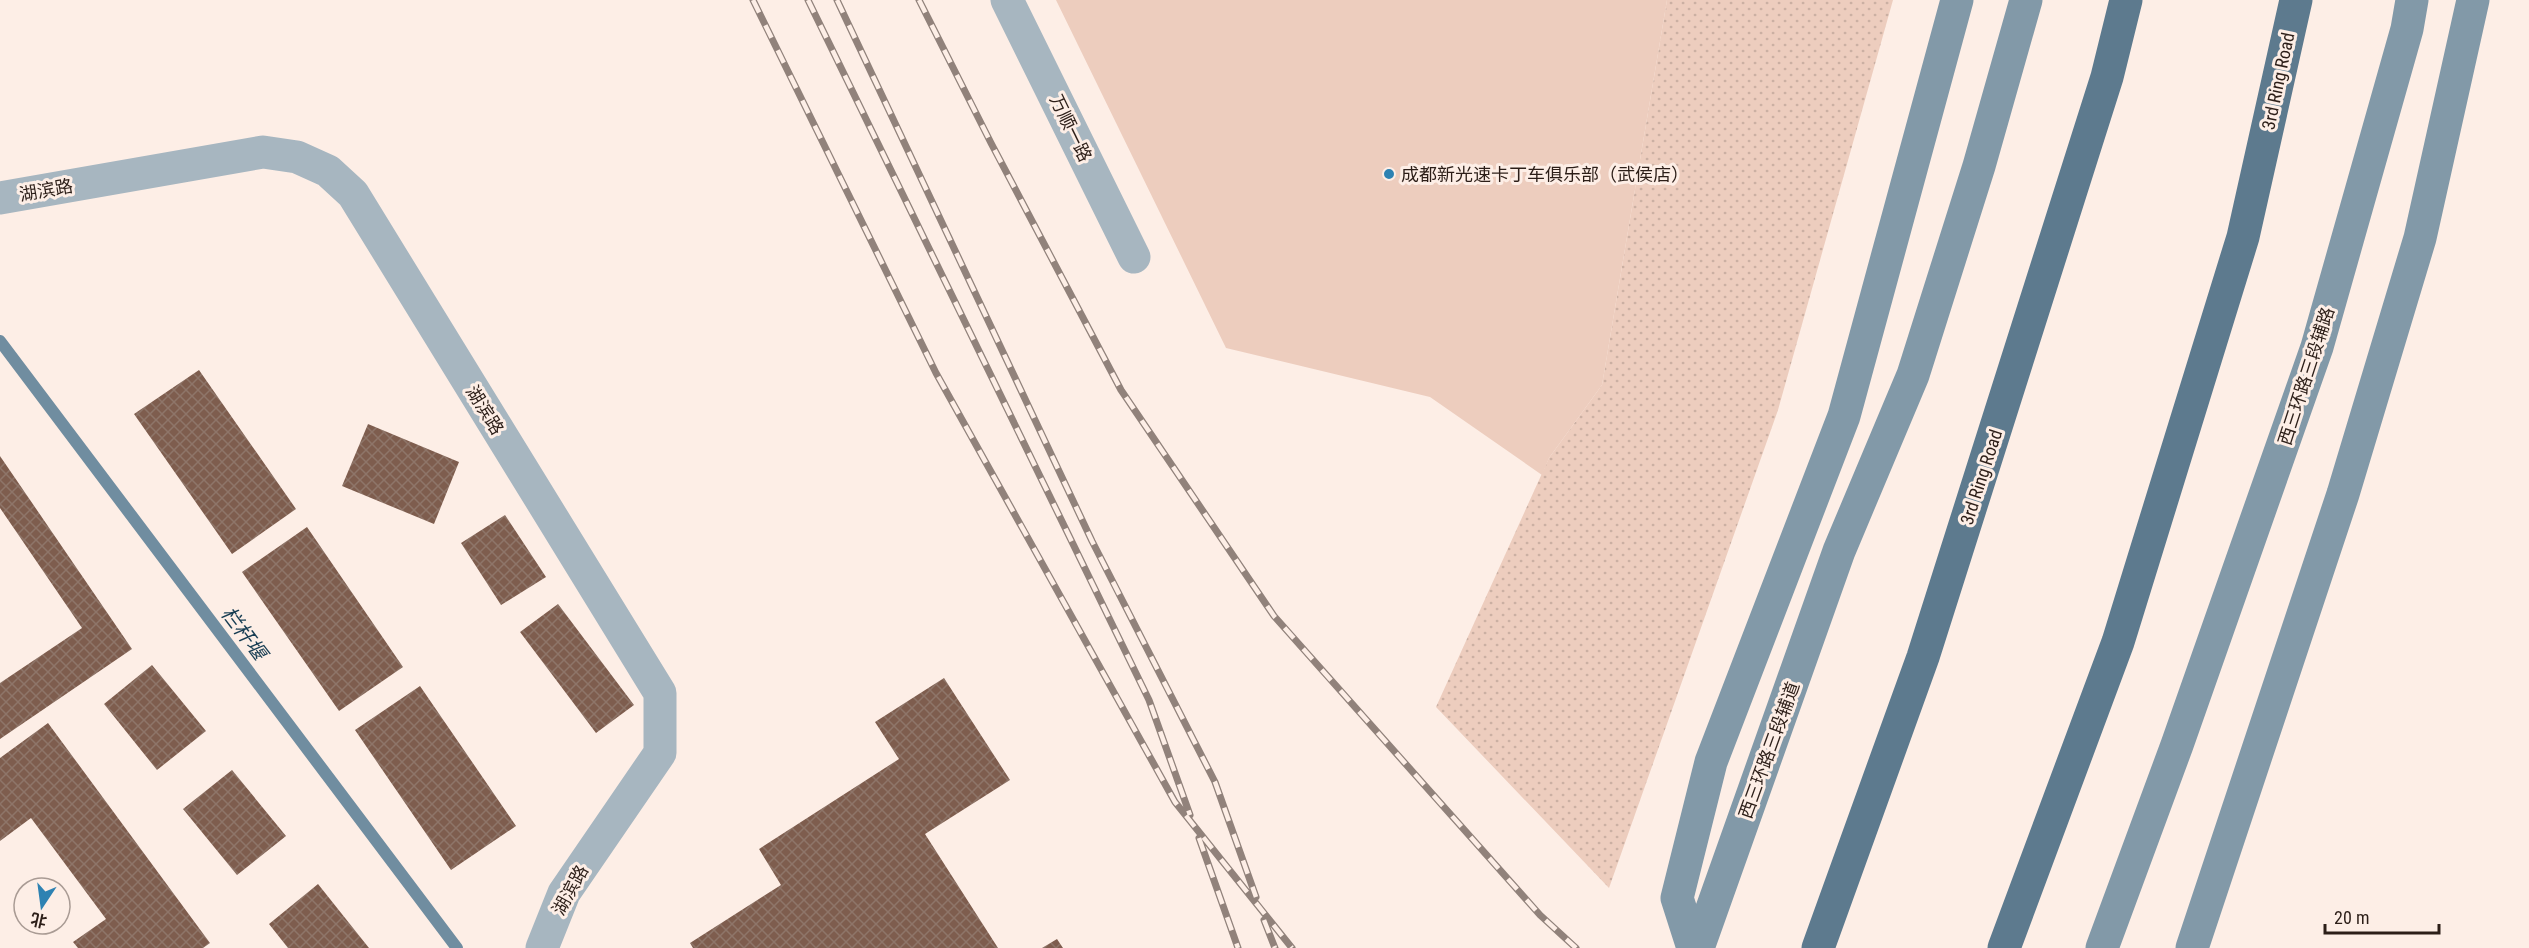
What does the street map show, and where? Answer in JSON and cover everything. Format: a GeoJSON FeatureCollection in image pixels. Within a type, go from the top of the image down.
{"type":"FeatureCollection","features":[{"type":"Feature","properties":{"kind":"highway","name":"3rd Ring Road"},"geometry":{"type":"LineString","coordinates":[[1818,948],[1923,657],[2107,77],[2126,0]]}},
{"type":"Feature","properties":{"kind":"highway","name":"3rd Ring Road"},"geometry":{"type":"LineString","coordinates":[[2004,948],[2118,642],[2243,237],[2296,0]]}},
{"type":"Feature","properties":{"kind":"main road"},"geometry":{"type":"LineString","coordinates":[[1693,948],[1677,898],[1711,762],[1844,416],[1957,0]]}},
{"type":"Feature","properties":{"kind":"main road","name":"西三环路三段辅道"},"geometry":{"type":"LineString","coordinates":[[1698,948],[1839,551],[1913,375],[1979,166],[2026,0]]}},
{"type":"Feature","properties":{"kind":"main road","name":"西三环路三段辅路"},"geometry":{"type":"LineString","coordinates":[[2102,948],[2177,745],[2317,347],[2407,29],[2412,0]]}},
{"type":"Feature","properties":{"kind":"main road"},"geometry":{"type":"LineString","coordinates":[[2192,948],[2343,494],[2417,249],[2473,0]]}},
{"type":"Feature","properties":{"kind":"street","name":"万顺一路"},"geometry":{"type":"LineString","coordinates":[[1007,0],[1134,257]]}},
{"type":"Feature","properties":{"kind":"street","name":"湖滨路"},"geometry":{"type":"LineString","coordinates":[[0,198],[263,152],[297,157],[328,171],[353,194],[660,693],[660,753],[564,892],[542,948]]}},
{"type":"Feature","properties":{"kind":"shaded area","name":"成都新光速卡丁车俱乐部（武侯店）"},"geometry":{"type":"Polygon","coordinates":[[[1056,0],[1667,0],[1602,385],[1549,458],[1542,475],[1430,397],[1226,348],[1056,0]]]}},
{"type":"Feature","properties":{"kind":"shaded area"},"geometry":{"type":"Polygon","coordinates":[[[1667,0],[1893,0],[1778,410],[1609,888],[1436,707],[1549,458],[1602,385],[1667,0]]]}},
{"type":"Feature","properties":{"kind":"building"},"geometry":{"type":"Polygon","coordinates":[[[199,370],[296,509],[232,554],[134,414],[199,370]]]}},
{"type":"Feature","properties":{"kind":"building"},"geometry":{"type":"Polygon","coordinates":[[[368,424],[459,462],[434,524],[342,486],[368,424]]]}},
{"type":"Feature","properties":{"kind":"building"},"geometry":{"type":"Polygon","coordinates":[[[0,456],[132,649],[0,739],[0,683],[82,628],[0,508],[0,456]]]}},
{"type":"Feature","properties":{"kind":"building"},"geometry":{"type":"Polygon","coordinates":[[[505,515],[546,577],[501,605],[461,543],[505,515]]]}},
{"type":"Feature","properties":{"kind":"building"},"geometry":{"type":"Polygon","coordinates":[[[307,527],[403,667],[339,711],[242,572],[307,527]]]}},
{"type":"Feature","properties":{"kind":"building"},"geometry":{"type":"Polygon","coordinates":[[[558,604],[634,705],[596,733],[520,632],[558,604]]]}},
{"type":"Feature","properties":{"kind":"building"},"geometry":{"type":"Polygon","coordinates":[[[152,665],[206,731],[157,770],[104,704],[152,665]]]}},
{"type":"Feature","properties":{"kind":"building"},"geometry":{"type":"Polygon","coordinates":[[[944,678],[1010,780],[925,834],[998,948],[693,948],[690,943],[781,885],[759,849],[899,759],[875,722],[944,678]]]}},
{"type":"Feature","properties":{"kind":"building"},"geometry":{"type":"Polygon","coordinates":[[[420,686],[516,826],[451,870],[355,730],[420,686]]]}},
{"type":"Feature","properties":{"kind":"building"},"geometry":{"type":"Polygon","coordinates":[[[48,723],[210,943],[203,948],[78,948],[73,942],[106,919],[31,818],[0,841],[0,758],[48,723]]]}},
{"type":"Feature","properties":{"kind":"building"},"geometry":{"type":"Polygon","coordinates":[[[232,770],[286,836],[237,875],[183,809],[232,770]]]}},
{"type":"Feature","properties":{"kind":"building"},"geometry":{"type":"Polygon","coordinates":[[[318,884],[369,948],[288,948],[269,924],[318,884]]]}},
{"type":"Feature","properties":{"kind":"building"},"geometry":{"type":"Polygon","coordinates":[[[1057,939],[1063,948],[1042,948],[1057,939]]]}},
{"type":"Feature","properties":{"kind":"waterway","name":"栏杆堰"},"geometry":{"type":"LineString","coordinates":[[0,341],[457,948]]}},
{"type":"Feature","properties":{"kind":"railway"},"geometry":{"type":"LineString","coordinates":[[753,0],[936,373],[1175,802],[1292,948]]}},
{"type":"Feature","properties":{"kind":"railway"},"geometry":{"type":"LineString","coordinates":[[808,0],[1149,700],[1190,815]]}},
{"type":"Feature","properties":{"kind":"railway"},"geometry":{"type":"LineString","coordinates":[[837,0],[1092,541],[1215,782],[1256,897]]}},
{"type":"Feature","properties":{"kind":"railway"},"geometry":{"type":"LineString","coordinates":[[919,0],[991,143],[1121,390],[1274,616],[1540,915],[1576,948]]}},
{"type":"Feature","properties":{"kind":"railway"},"geometry":{"type":"LineString","coordinates":[[1199,838],[1238,948]]}},
{"type":"Feature","properties":{"kind":"railway"},"geometry":{"type":"LineString","coordinates":[[1264,920],[1275,948]]}},
{"type":"Feature","properties":{"kind":"place","name":"成都新光速卡丁车俱乐部（武侯店）"},"geometry":{"type":"Point","coordinates":[1389,174]}}]}
